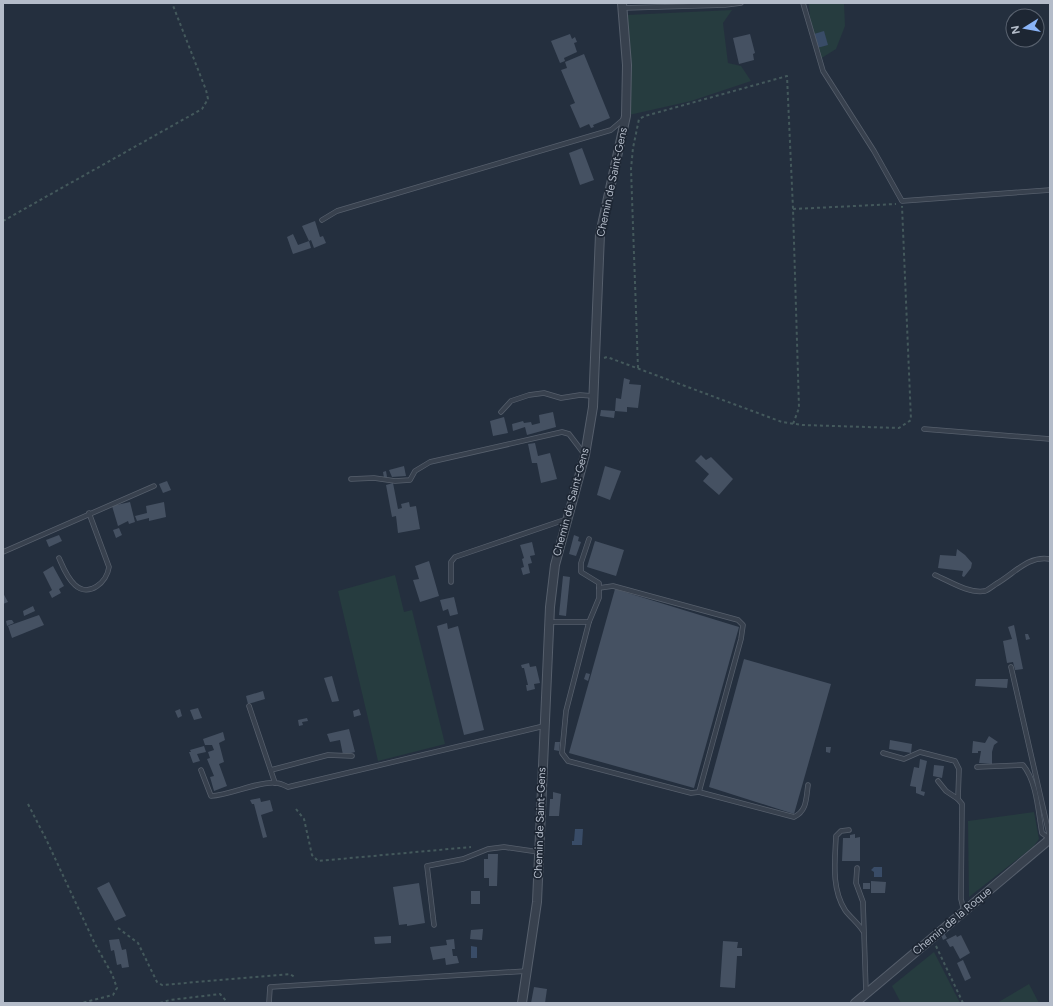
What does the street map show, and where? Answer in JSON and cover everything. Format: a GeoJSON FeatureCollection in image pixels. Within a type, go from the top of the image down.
{"type":"FeatureCollection","features":[{"type":"Feature","properties":{"kind":"street","name":"Chemin de Saint-Gens"},"geometry":{"type":"LineString","coordinates":[[522,1003],[537,902],[544,726],[555,565],[585,455],[593,396],[600,234],[626,116],[627,65],[622,4]]}},
{"type":"Feature","properties":{"kind":"street","name":"Chemin de la Roque"},"geometry":{"type":"LineString","coordinates":[[855,1003],[1050,839]]}},
{"type":"Feature","properties":{"kind":"lane"},"geometry":{"type":"LineString","coordinates":[[622,4],[724,6],[741,3]]}},
{"type":"Feature","properties":{"kind":"lane"},"geometry":{"type":"LineString","coordinates":[[803,3],[822,71],[874,151],[902,201],[1050,190]]}},
{"type":"Feature","properties":{"kind":"lane"},"geometry":{"type":"LineString","coordinates":[[322,220],[336,211],[611,130],[626,116]]}},
{"type":"Feature","properties":{"kind":"lane"},"geometry":{"type":"LineString","coordinates":[[501,412],[511,401],[529,395],[544,393],[561,398],[580,395],[593,396]]}},
{"type":"Feature","properties":{"kind":"lane"},"geometry":{"type":"LineString","coordinates":[[924,428],[1050,439]]}},
{"type":"Feature","properties":{"kind":"lane"},"geometry":{"type":"LineString","coordinates":[[350,479],[374,478],[395,481],[410,480],[415,471],[422,465],[430,462],[562,432],[569,434],[585,455]]}},
{"type":"Feature","properties":{"kind":"lane"},"geometry":{"type":"LineString","coordinates":[[3,552],[89,513],[154,486]]}},
{"type":"Feature","properties":{"kind":"lane"},"geometry":{"type":"LineString","coordinates":[[59,558],[66,575],[76,586],[86,590],[98,586],[108,575],[109,567],[89,513]]}},
{"type":"Feature","properties":{"kind":"lane"},"geometry":{"type":"LineString","coordinates":[[451,582],[451,562],[455,557],[567,519]]}},
{"type":"Feature","properties":{"kind":"lane"},"geometry":{"type":"LineString","coordinates":[[589,539],[581,563],[581,572],[599,583],[599,598],[590,622],[566,711],[562,753],[568,761],[690,793],[700,792],[794,817],[800,814],[806,806],[808,785]]}},
{"type":"Feature","properties":{"kind":"lane"},"geometry":{"type":"LineString","coordinates":[[935,576],[967,589],[985,590],[1007,578],[1024,564],[1040,557],[1050,559]]}},
{"type":"Feature","properties":{"kind":"lane"},"geometry":{"type":"LineString","coordinates":[[599,588],[613,586],[738,620],[743,625],[739,647],[700,792]]}},
{"type":"Feature","properties":{"kind":"lane"},"geometry":{"type":"LineString","coordinates":[[550,622],[590,622]]}},
{"type":"Feature","properties":{"kind":"lane"},"geometry":{"type":"LineString","coordinates":[[1011,667],[1050,839]]}},
{"type":"Feature","properties":{"kind":"lane"},"geometry":{"type":"LineString","coordinates":[[249,706],[275,783]]}},
{"type":"Feature","properties":{"kind":"lane"},"geometry":{"type":"LineString","coordinates":[[201,770],[212,796],[222,796],[248,788],[275,783],[288,787],[544,726]]}},
{"type":"Feature","properties":{"kind":"lane"},"geometry":{"type":"LineString","coordinates":[[883,753],[904,759],[920,752],[955,761],[959,769],[958,799]]}},
{"type":"Feature","properties":{"kind":"lane"},"geometry":{"type":"LineString","coordinates":[[271,770],[328,755],[352,756]]}},
{"type":"Feature","properties":{"kind":"lane"},"geometry":{"type":"LineString","coordinates":[[977,767],[1023,764],[1028,771],[1033,787],[1042,833],[1050,839]]}},
{"type":"Feature","properties":{"kind":"lane"},"geometry":{"type":"LineString","coordinates":[[938,781],[946,791],[958,799],[962,804],[961,899],[964,912]]}},
{"type":"Feature","properties":{"kind":"lane"},"geometry":{"type":"LineString","coordinates":[[849,830],[841,831],[836,836],[835,881],[845,910],[864,931]]}},
{"type":"Feature","properties":{"kind":"lane"},"geometry":{"type":"LineString","coordinates":[[434,925],[428,866],[463,859],[488,849],[504,848],[539,852]]}},
{"type":"Feature","properties":{"kind":"lane"},"geometry":{"type":"LineString","coordinates":[[857,868],[856,883],[863,902],[866,993]]}},
{"type":"Feature","properties":{"kind":"lane"},"geometry":{"type":"LineString","coordinates":[[269,1003],[270,987],[527,971]]}},
{"type":"Feature","properties":{"kind":"path"},"geometry":{"type":"LineString","coordinates":[[3,221],[202,109],[208,99],[206,90],[172,3]]}},
{"type":"Feature","properties":{"kind":"path"},"geometry":{"type":"LineString","coordinates":[[638,368],[631,170],[633,148],[639,120],[645,116],[786,76],[793,209],[800,408],[793,424]]}},
{"type":"Feature","properties":{"kind":"path"},"geometry":{"type":"LineString","coordinates":[[595,361],[608,357],[782,422],[793,424],[900,428],[911,420],[902,201],[897,204],[793,209]]}},
{"type":"Feature","properties":{"kind":"path"},"geometry":{"type":"LineString","coordinates":[[28,804],[95,944],[112,974],[117,988],[113,995],[81,1003]]}},
{"type":"Feature","properties":{"kind":"path"},"geometry":{"type":"LineString","coordinates":[[296,809],[304,819],[312,855],[318,861],[473,847]]}},
{"type":"Feature","properties":{"kind":"path"},"geometry":{"type":"LineString","coordinates":[[118,928],[138,944],[157,982],[162,985],[290,974],[302,985]]}},
{"type":"Feature","properties":{"kind":"path"},"geometry":{"type":"LineString","coordinates":[[932,938],[964,1003]]}},
{"type":"Feature","properties":{"kind":"path"},"geometry":{"type":"LineString","coordinates":[[160,1003],[170,1000],[220,994],[228,1003]]}},
{"type":"Feature","properties":{"kind":"green space"},"geometry":{"type":"Polygon","coordinates":[[[809,3],[844,3],[845,26],[836,49],[820,59],[810,18],[809,3]]]}},
{"type":"Feature","properties":{"kind":"green space"},"geometry":{"type":"Polygon","coordinates":[[[732,10],[723,23],[728,63],[741,66],[751,81],[691,101],[629,115],[627,15],[732,10]]]}},
{"type":"Feature","properties":{"kind":"green space"},"geometry":{"type":"Polygon","coordinates":[[[395,575],[404,612],[412,610],[445,744],[378,761],[338,591],[395,575]]]}},
{"type":"Feature","properties":{"kind":"green space"},"geometry":{"type":"Polygon","coordinates":[[[1034,812],[1039,839],[1033,847],[969,897],[968,821],[1034,812]]]}},
{"type":"Feature","properties":{"kind":"green space"},"geometry":{"type":"Polygon","coordinates":[[[934,952],[960,1003],[901,1003],[892,986],[934,952]]]}},
{"type":"Feature","properties":{"kind":"green space"},"geometry":{"type":"Polygon","coordinates":[[[1029,984],[1039,1003],[997,1003],[1029,984]]]}},
{"type":"Feature","properties":{"kind":"water"},"geometry":{"type":"Polygon","coordinates":[[[824,31],[828,45],[817,48],[814,34],[824,31]]]}},
{"type":"Feature","properties":{"kind":"water"},"geometry":{"type":"Polygon","coordinates":[[[575,829],[583,829],[582,845],[572,845],[572,841],[574,841],[575,829]]]}},
{"type":"Feature","properties":{"kind":"water"},"geometry":{"type":"Polygon","coordinates":[[[874,867],[882,867],[882,877],[874,877],[874,872],[871,870],[874,867]]]}},
{"type":"Feature","properties":{"kind":"water"},"geometry":{"type":"Polygon","coordinates":[[[471,946],[477,947],[477,958],[471,958],[471,946]]]}},
{"type":"Feature","properties":{"kind":"building"},"geometry":{"type":"Polygon","coordinates":[[[570,34],[572,39],[575,37],[577,42],[574,43],[577,52],[564,58],[565,61],[560,63],[551,41],[570,34]]]}},
{"type":"Feature","properties":{"kind":"building"},"geometry":{"type":"Polygon","coordinates":[[[750,34],[755,53],[753,54],[754,60],[739,64],[733,38],[750,34]]]}},
{"type":"Feature","properties":{"kind":"building"},"geometry":{"type":"Polygon","coordinates":[[[584,54],[610,118],[593,125],[594,127],[591,128],[589,124],[580,128],[570,105],[575,103],[561,70],[567,68],[565,62],[584,54]]]}},
{"type":"Feature","properties":{"kind":"building"},"geometry":{"type":"Polygon","coordinates":[[[582,148],[594,180],[580,185],[569,153],[582,148]]]}},
{"type":"Feature","properties":{"kind":"building"},"geometry":{"type":"Polygon","coordinates":[[[315,221],[320,237],[323,236],[326,243],[314,248],[302,226],[315,221]]]}},
{"type":"Feature","properties":{"kind":"building"},"geometry":{"type":"Polygon","coordinates":[[[293,234],[298,245],[309,241],[311,248],[293,254],[287,237],[293,234]]]}},
{"type":"Feature","properties":{"kind":"building"},"geometry":{"type":"Polygon","coordinates":[[[624,378],[630,380],[629,384],[641,385],[638,408],[627,407],[627,412],[615,411],[616,398],[621,399],[624,378]]]}},
{"type":"Feature","properties":{"kind":"building"},"geometry":{"type":"Polygon","coordinates":[[[601,410],[615,411],[614,418],[600,416],[601,410]]]}},
{"type":"Feature","properties":{"kind":"building"},"geometry":{"type":"Polygon","coordinates":[[[553,412],[556,427],[527,435],[525,427],[513,431],[512,424],[523,421],[524,423],[531,422],[532,425],[540,423],[539,415],[553,412]]]}},
{"type":"Feature","properties":{"kind":"building"},"geometry":{"type":"Polygon","coordinates":[[[504,417],[508,433],[493,436],[490,421],[504,417]]]}},
{"type":"Feature","properties":{"kind":"building"},"geometry":{"type":"Polygon","coordinates":[[[535,443],[538,456],[550,453],[557,479],[541,483],[537,463],[532,463],[528,444],[535,443]]]}},
{"type":"Feature","properties":{"kind":"building"},"geometry":{"type":"Polygon","coordinates":[[[701,455],[706,460],[711,457],[733,479],[719,495],[703,481],[709,474],[695,461],[701,455]]]}},
{"type":"Feature","properties":{"kind":"building"},"geometry":{"type":"Polygon","coordinates":[[[404,466],[406,476],[392,477],[389,470],[404,466]]]}},
{"type":"Feature","properties":{"kind":"building"},"geometry":{"type":"Polygon","coordinates":[[[605,466],[621,471],[610,500],[597,495],[605,466]]]}},
{"type":"Feature","properties":{"kind":"building"},"geometry":{"type":"Polygon","coordinates":[[[386,471],[387,477],[384,478],[383,472],[386,471]]]}},
{"type":"Feature","properties":{"kind":"building"},"geometry":{"type":"Polygon","coordinates":[[[167,481],[171,490],[163,493],[159,484],[167,481]]]}},
{"type":"Feature","properties":{"kind":"building"},"geometry":{"type":"Polygon","coordinates":[[[393,483],[398,509],[402,508],[401,504],[409,502],[410,507],[416,506],[420,529],[398,533],[396,516],[392,517],[386,485],[393,483]]]}},
{"type":"Feature","properties":{"kind":"building"},"geometry":{"type":"Polygon","coordinates":[[[130,502],[135,522],[129,524],[128,521],[118,526],[112,506],[130,502]]]}},
{"type":"Feature","properties":{"kind":"building"},"geometry":{"type":"Polygon","coordinates":[[[164,502],[166,517],[149,521],[149,518],[137,521],[135,516],[147,513],[146,506],[164,502]]]}},
{"type":"Feature","properties":{"kind":"building"},"geometry":{"type":"Polygon","coordinates":[[[119,528],[122,535],[116,538],[113,530],[119,528]]]}},
{"type":"Feature","properties":{"kind":"building"},"geometry":{"type":"Polygon","coordinates":[[[59,535],[62,541],[49,547],[46,540],[59,535]]]}},
{"type":"Feature","properties":{"kind":"building"},"geometry":{"type":"Polygon","coordinates":[[[574,535],[579,537],[578,541],[581,542],[576,556],[569,554],[574,535]]]}},
{"type":"Feature","properties":{"kind":"building"},"geometry":{"type":"Polygon","coordinates":[[[595,541],[624,550],[616,576],[587,567],[595,541]]]}},
{"type":"Feature","properties":{"kind":"building"},"geometry":{"type":"Polygon","coordinates":[[[532,542],[535,555],[530,556],[532,563],[528,564],[530,573],[523,575],[521,568],[524,567],[522,559],[524,558],[520,545],[532,542]]]}},
{"type":"Feature","properties":{"kind":"building"},"geometry":{"type":"Polygon","coordinates":[[[957,549],[972,563],[971,568],[964,577],[962,576],[963,571],[938,568],[940,555],[956,556],[957,549]]]}},
{"type":"Feature","properties":{"kind":"building"},"geometry":{"type":"Polygon","coordinates":[[[429,561],[439,596],[420,602],[413,580],[419,579],[415,566],[429,561]]]}},
{"type":"Feature","properties":{"kind":"building"},"geometry":{"type":"Polygon","coordinates":[[[53,566],[64,586],[59,589],[61,593],[52,598],[49,592],[52,590],[43,572],[53,566]]]}},
{"type":"Feature","properties":{"kind":"building"},"geometry":{"type":"Polygon","coordinates":[[[563,576],[570,577],[566,616],[559,615],[563,576]]]}},
{"type":"Feature","properties":{"kind":"building"},"geometry":{"type":"Polygon","coordinates":[[[615,589],[739,627],[694,788],[569,753],[615,589]]]}},
{"type":"Feature","properties":{"kind":"building"},"geometry":{"type":"Polygon","coordinates":[[[3,593],[8,602],[3,604],[3,593]]]}},
{"type":"Feature","properties":{"kind":"building"},"geometry":{"type":"Polygon","coordinates":[[[454,597],[458,614],[450,616],[448,609],[443,611],[440,600],[454,597]]]}},
{"type":"Feature","properties":{"kind":"building"},"geometry":{"type":"Polygon","coordinates":[[[33,606],[35,611],[24,616],[23,611],[33,606]]]}},
{"type":"Feature","properties":{"kind":"building"},"geometry":{"type":"Polygon","coordinates":[[[39,615],[44,625],[12,638],[8,626],[39,615]]]}},
{"type":"Feature","properties":{"kind":"building"},"geometry":{"type":"Polygon","coordinates":[[[12,620],[14,623],[7,626],[6,621],[12,620]]]}},
{"type":"Feature","properties":{"kind":"building"},"geometry":{"type":"Polygon","coordinates":[[[447,623],[448,629],[458,626],[484,730],[464,735],[437,626],[447,623]]]}},
{"type":"Feature","properties":{"kind":"building"},"geometry":{"type":"Polygon","coordinates":[[[1014,625],[1023,669],[1015,670],[1013,662],[1007,663],[1003,641],[1012,639],[1008,627],[1014,625]]]}},
{"type":"Feature","properties":{"kind":"building"},"geometry":{"type":"Polygon","coordinates":[[[1025,634],[1028,634],[1030,639],[1026,640],[1025,634]]]}},
{"type":"Feature","properties":{"kind":"building"},"geometry":{"type":"Polygon","coordinates":[[[744,659],[831,684],[794,814],[709,787],[744,659]]]}},
{"type":"Feature","properties":{"kind":"building"},"geometry":{"type":"Polygon","coordinates":[[[529,663],[530,667],[536,666],[540,683],[534,684],[535,689],[527,691],[526,685],[528,685],[524,668],[522,668],[521,665],[529,663]]]}},
{"type":"Feature","properties":{"kind":"building"},"geometry":{"type":"Polygon","coordinates":[[[586,673],[590,674],[588,681],[584,679],[586,673]]]}},
{"type":"Feature","properties":{"kind":"building"},"geometry":{"type":"Polygon","coordinates":[[[332,676],[339,701],[332,702],[324,678],[332,676]]]}},
{"type":"Feature","properties":{"kind":"building"},"geometry":{"type":"Polygon","coordinates":[[[976,679],[1008,679],[1007,688],[975,686],[976,679]]]}},
{"type":"Feature","properties":{"kind":"building"},"geometry":{"type":"Polygon","coordinates":[[[263,691],[265,699],[248,704],[246,696],[263,691]]]}},
{"type":"Feature","properties":{"kind":"building"},"geometry":{"type":"Polygon","coordinates":[[[198,708],[202,718],[194,720],[190,710],[198,708]]]}},
{"type":"Feature","properties":{"kind":"building"},"geometry":{"type":"Polygon","coordinates":[[[180,709],[182,716],[178,718],[175,711],[180,709]]]}},
{"type":"Feature","properties":{"kind":"building"},"geometry":{"type":"Polygon","coordinates":[[[359,709],[361,715],[354,717],[353,711],[359,709]]]}},
{"type":"Feature","properties":{"kind":"building"},"geometry":{"type":"Polygon","coordinates":[[[307,718],[308,721],[302,722],[303,725],[299,726],[298,720],[307,718]]]}},
{"type":"Feature","properties":{"kind":"building"},"geometry":{"type":"Polygon","coordinates":[[[349,729],[355,752],[343,755],[340,740],[330,742],[327,734],[349,729]]]}},
{"type":"Feature","properties":{"kind":"building"},"geometry":{"type":"Polygon","coordinates":[[[223,732],[225,740],[219,743],[224,762],[219,764],[227,786],[214,791],[210,777],[214,776],[207,759],[210,758],[208,752],[214,750],[212,745],[205,745],[203,739],[223,732]]]}},
{"type":"Feature","properties":{"kind":"building"},"geometry":{"type":"Polygon","coordinates":[[[989,736],[998,742],[994,745],[992,752],[992,764],[979,763],[981,751],[978,751],[978,753],[972,753],[973,741],[985,743],[989,736]]]}},
{"type":"Feature","properties":{"kind":"building"},"geometry":{"type":"Polygon","coordinates":[[[890,740],[912,744],[911,753],[889,749],[890,740]]]}},
{"type":"Feature","properties":{"kind":"building"},"geometry":{"type":"Polygon","coordinates":[[[555,742],[560,742],[559,751],[554,750],[555,742]]]}},
{"type":"Feature","properties":{"kind":"building"},"geometry":{"type":"Polygon","coordinates":[[[204,746],[206,752],[197,754],[200,761],[193,763],[189,752],[191,752],[190,750],[204,746]]]}},
{"type":"Feature","properties":{"kind":"building"},"geometry":{"type":"Polygon","coordinates":[[[826,747],[831,747],[830,753],[826,752],[826,747]]]}},
{"type":"Feature","properties":{"kind":"building"},"geometry":{"type":"Polygon","coordinates":[[[920,759],[927,761],[921,791],[925,792],[924,796],[916,793],[916,787],[910,786],[914,767],[919,768],[920,759]]]}},
{"type":"Feature","properties":{"kind":"building"},"geometry":{"type":"Polygon","coordinates":[[[934,765],[944,766],[942,778],[933,776],[934,765]]]}},
{"type":"Feature","properties":{"kind":"building"},"geometry":{"type":"Polygon","coordinates":[[[553,792],[561,794],[559,816],[549,816],[550,799],[553,799],[553,792]]]}},
{"type":"Feature","properties":{"kind":"building"},"geometry":{"type":"Polygon","coordinates":[[[260,798],[261,802],[270,800],[273,811],[261,815],[267,837],[263,838],[254,804],[252,804],[250,800],[260,798]]]}},
{"type":"Feature","properties":{"kind":"building"},"geometry":{"type":"Polygon","coordinates":[[[855,834],[855,838],[860,837],[860,861],[842,861],[843,838],[850,838],[850,835],[855,834]]]}},
{"type":"Feature","properties":{"kind":"building"},"geometry":{"type":"Polygon","coordinates":[[[488,854],[498,854],[497,886],[489,886],[489,878],[484,878],[484,859],[488,859],[488,854]]]}},
{"type":"Feature","properties":{"kind":"building"},"geometry":{"type":"Polygon","coordinates":[[[871,881],[886,882],[885,893],[871,893],[871,881]]]}},
{"type":"Feature","properties":{"kind":"building"},"geometry":{"type":"Polygon","coordinates":[[[109,882],[126,916],[115,921],[97,888],[109,882]]]}},
{"type":"Feature","properties":{"kind":"building"},"geometry":{"type":"Polygon","coordinates":[[[419,883],[425,923],[407,926],[407,924],[399,925],[393,887],[419,883]]]}},
{"type":"Feature","properties":{"kind":"building"},"geometry":{"type":"Polygon","coordinates":[[[863,883],[870,883],[870,889],[863,889],[863,883]]]}},
{"type":"Feature","properties":{"kind":"building"},"geometry":{"type":"Polygon","coordinates":[[[471,891],[480,891],[480,904],[471,904],[471,891]]]}},
{"type":"Feature","properties":{"kind":"building"},"geometry":{"type":"Polygon","coordinates":[[[483,929],[482,940],[470,939],[471,930],[483,929]]]}},
{"type":"Feature","properties":{"kind":"building"},"geometry":{"type":"Polygon","coordinates":[[[944,933],[947,938],[943,940],[941,935],[944,933]]]}},
{"type":"Feature","properties":{"kind":"building"},"geometry":{"type":"Polygon","coordinates":[[[956,935],[957,937],[961,935],[970,953],[960,959],[953,946],[950,947],[946,940],[956,935]]]}},
{"type":"Feature","properties":{"kind":"building"},"geometry":{"type":"Polygon","coordinates":[[[391,936],[391,943],[375,944],[374,937],[391,936]]]}},
{"type":"Feature","properties":{"kind":"building"},"geometry":{"type":"Polygon","coordinates":[[[119,939],[122,950],[126,949],[129,967],[122,968],[121,964],[117,965],[114,950],[111,951],[109,940],[119,939]]]}},
{"type":"Feature","properties":{"kind":"building"},"geometry":{"type":"Polygon","coordinates":[[[454,939],[455,949],[452,949],[453,956],[457,956],[459,963],[446,965],[445,958],[433,960],[430,947],[447,945],[446,940],[454,939]]]}},
{"type":"Feature","properties":{"kind":"building"},"geometry":{"type":"Polygon","coordinates":[[[723,941],[738,942],[737,948],[742,948],[742,956],[737,956],[735,988],[720,987],[723,941]]]}},
{"type":"Feature","properties":{"kind":"building"},"geometry":{"type":"Polygon","coordinates":[[[963,960],[971,978],[965,981],[957,963],[963,960]]]}},
{"type":"Feature","properties":{"kind":"building"},"geometry":{"type":"Polygon","coordinates":[[[534,987],[547,989],[545,1003],[531,1003],[534,987]]]}}]}
